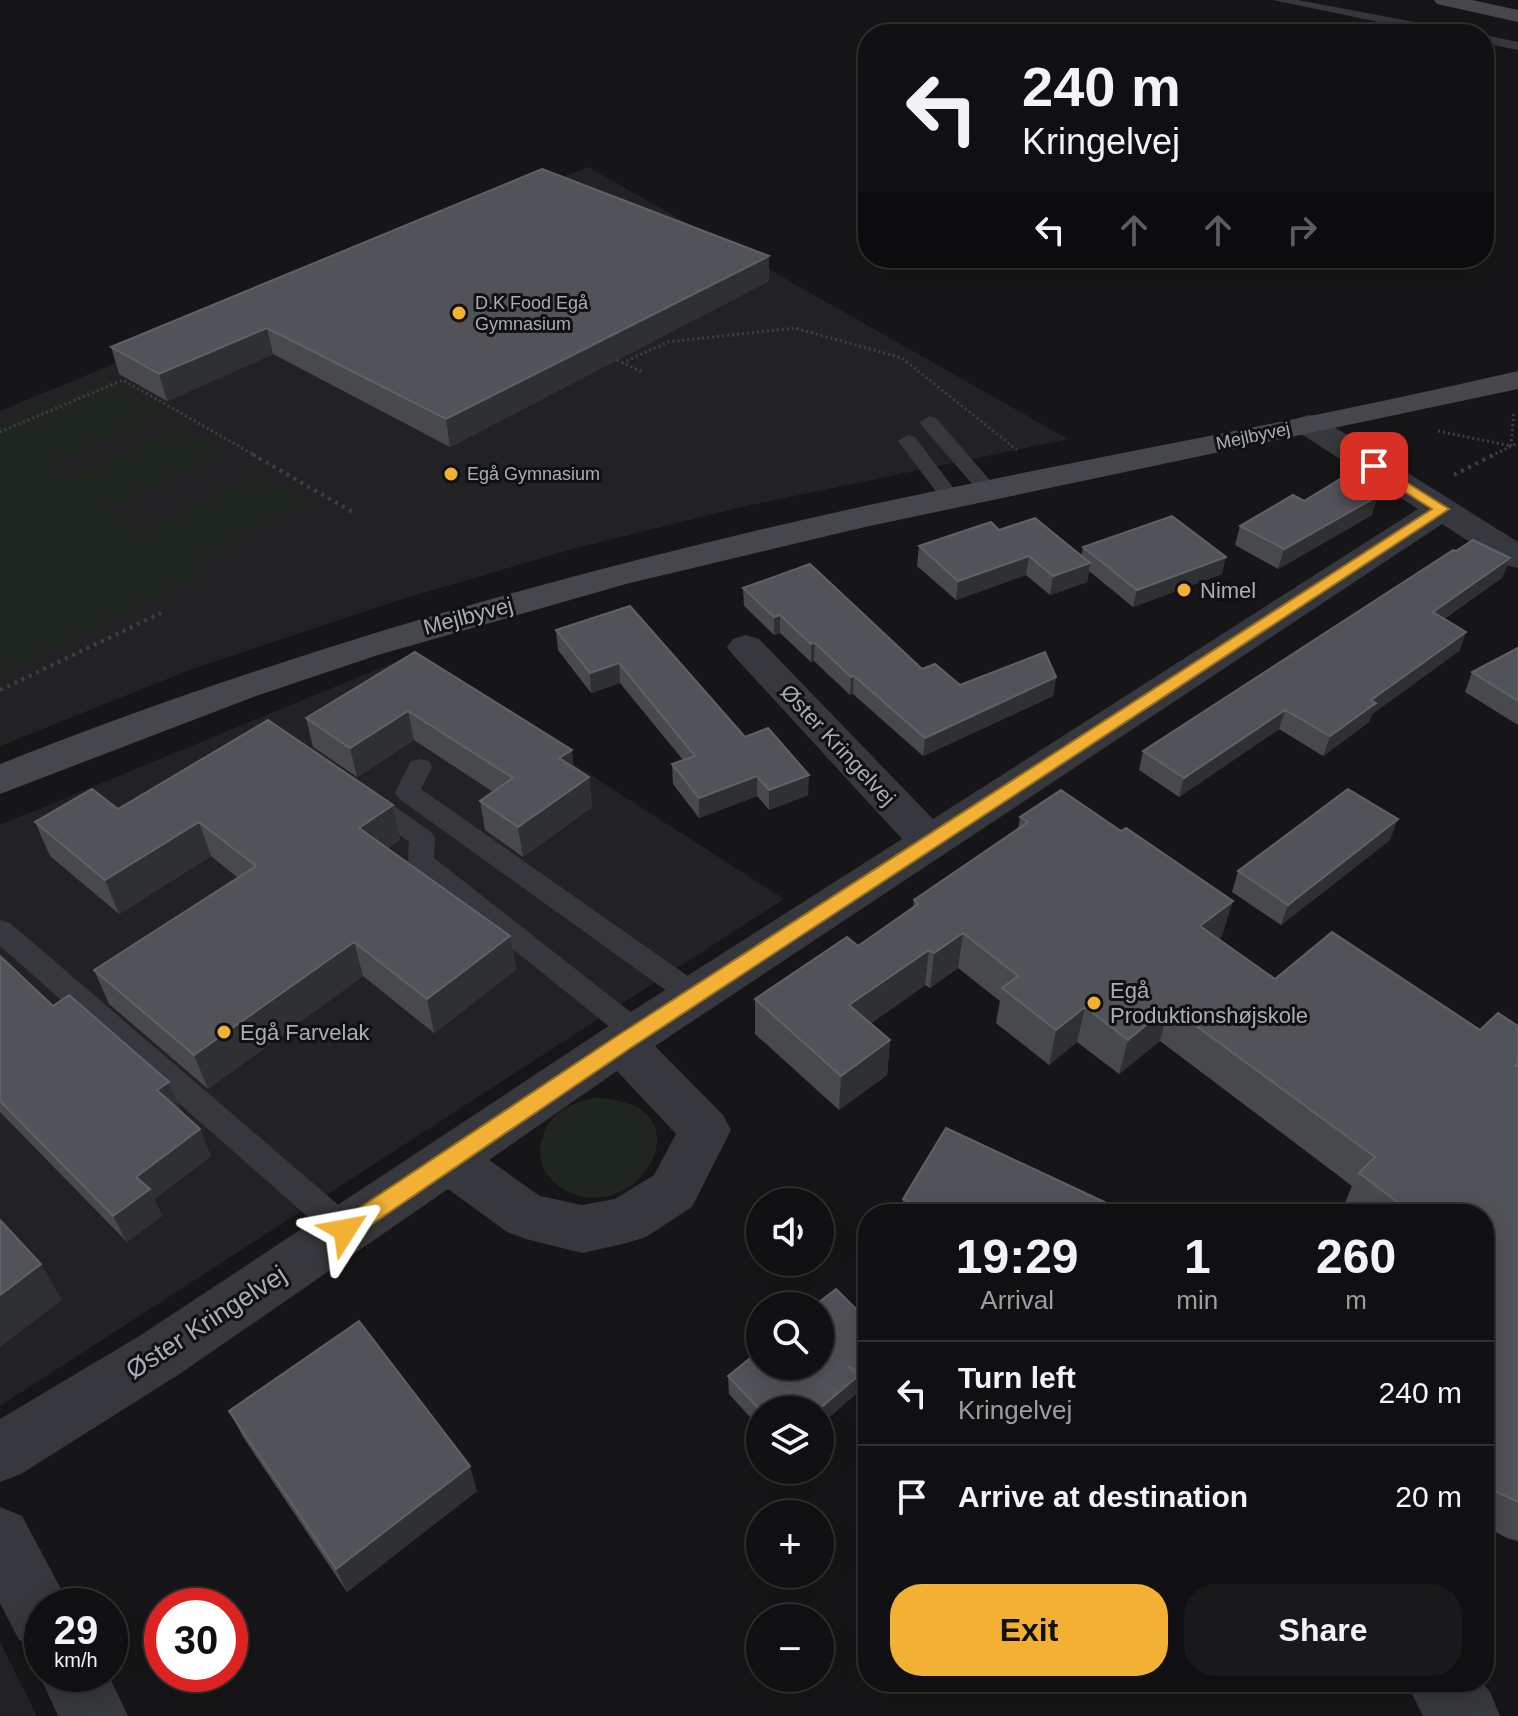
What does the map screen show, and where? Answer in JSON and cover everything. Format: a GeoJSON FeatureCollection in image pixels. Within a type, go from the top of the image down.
{"type":"FeatureCollection","features":[{"type":"Feature","properties":{"kind":"street"},"geometry":{"type":"LineString","coordinates":[[1444,0],[1518,16]]}},
{"type":"Feature","properties":{"kind":"street"},"geometry":{"type":"LineString","coordinates":[[1503,0],[1518,3]]}},
{"type":"Feature","properties":{"kind":"street","name":"Mejlbyvej"},"geometry":{"type":"LineString","coordinates":[[0,780],[67,751],[367,644],[635,569],[988,490],[1518,380]]}},
{"type":"Feature","properties":{"kind":"street"},"geometry":{"type":"LineString","coordinates":[[1309,425],[1518,557]]}},
{"type":"Feature","properties":{"kind":"street","name":"Øster Kringelvej"},"geometry":{"type":"LineString","coordinates":[[0,1453],[161,1354],[629,1038],[930,842],[1430,502]]}},
{"type":"Feature","properties":{"kind":"street","name":"Øster Kringelvej"},"geometry":{"type":"LineString","coordinates":[[746,647],[930,842]]}},
{"type":"Feature","properties":{"kind":"street"},"geometry":{"type":"LineString","coordinates":[[449,1160],[526,1216],[582,1229],[627,1220],[673,1191],[705,1130],[629,1038]]}},
{"type":"Feature","properties":{"kind":"street"},"geometry":{"type":"LineString","coordinates":[[0,1538],[27,1588]]}},
{"type":"Feature","properties":{"kind":"street"},"geometry":{"type":"LineString","coordinates":[[81,1692],[94,1716]]}},
{"type":"Feature","properties":{"kind":"street"},"geometry":{"type":"LineString","coordinates":[[1447,1692],[1466,1716]]}},
{"type":"Feature","properties":{"kind":"lane"},"geometry":{"type":"LineString","coordinates":[[1279,0],[1404,24]]}},
{"type":"Feature","properties":{"kind":"lane"},"geometry":{"type":"LineString","coordinates":[[1494,41],[1518,46]]}},
{"type":"Feature","properties":{"kind":"lane"},"geometry":{"type":"LineString","coordinates":[[929,422],[988,490]]}},
{"type":"Feature","properties":{"kind":"lane"},"geometry":{"type":"LineString","coordinates":[[908,441],[951,498]]}},
{"type":"Feature","properties":{"kind":"lane"},"geometry":{"type":"LineString","coordinates":[[420,767],[407,792],[695,996]]}},
{"type":"Feature","properties":{"kind":"lane"},"geometry":{"type":"LineString","coordinates":[[344,784],[422,838],[421,861],[629,1038]]}},
{"type":"Feature","properties":{"kind":"lane"},"geometry":{"type":"LineString","coordinates":[[0,930],[345,1230]]}},
{"type":"Feature","properties":{"kind":"path"},"geometry":{"type":"LineString","coordinates":[[644,373],[620,362],[668,342],[795,328],[902,358],[1024,456],[1059,476]]}},
{"type":"Feature","properties":{"kind":"path"},"geometry":{"type":"LineString","coordinates":[[659,338],[668,342]]}},
{"type":"Feature","properties":{"kind":"path"},"geometry":{"type":"LineString","coordinates":[[0,432],[123,380],[354,513]]}},
{"type":"Feature","properties":{"kind":"path"},"geometry":{"type":"LineString","coordinates":[[1430,502],[1518,443]]}},
{"type":"Feature","properties":{"kind":"path"},"geometry":{"type":"LineString","coordinates":[[0,690],[161,613]]}},
{"type":"Feature","properties":{"kind":"shaded area","name":"Egå Gymnasium"},"geometry":{"type":"Polygon","coordinates":[[[588,167],[1068,439],[737,508],[576,548],[399,600],[192,669],[0,746],[0,411],[588,167]]]}},
{"type":"Feature","properties":{"kind":"shaded area"},"geometry":{"type":"Polygon","coordinates":[[[108,381],[166,413],[48,468],[64,480],[181,427],[223,452],[108,508],[144,532],[260,475],[308,502],[191,562],[206,572],[0,678],[0,427],[108,381]]]}},
{"type":"Feature","properties":{"kind":"shaded area"},"geometry":{"type":"Polygon","coordinates":[[[407,657],[784,899],[0,1406],[0,825],[407,657]]]}},
{"type":"Feature","properties":{"kind":"shaded area"},"geometry":{"type":"Polygon","coordinates":[[[593,1098],[631,1105],[652,1121],[657,1142],[650,1164],[633,1184],[610,1196],[582,1197],[554,1182],[543,1167],[540,1150],[544,1132],[555,1116],[568,1107],[593,1098]]]}},
{"type":"Feature","properties":{"kind":"shaded area"},"geometry":{"type":"Polygon","coordinates":[[[0,1642],[37,1716],[0,1716],[0,1642]]]}},
{"type":"Feature","properties":{"kind":"building"},"geometry":{"type":"Polygon","coordinates":[[[542,169],[769,256],[446,419],[267,328],[159,374],[111,347],[542,169]]]}},
{"type":"Feature","properties":{"kind":"building"},"geometry":{"type":"Polygon","coordinates":[[[1342,478],[1378,496],[1284,549],[1240,526],[1293,495],[1304,501],[1342,478]]]}},
{"type":"Feature","properties":{"kind":"building"},"geometry":{"type":"Polygon","coordinates":[[[1172,516],[1226,557],[1137,590],[1083,547],[1172,516]]]}},
{"type":"Feature","properties":{"kind":"building"},"geometry":{"type":"Polygon","coordinates":[[[1035,518],[1090,563],[1053,576],[1029,556],[958,581],[919,546],[991,522],[999,530],[1035,518]]]}},
{"type":"Feature","properties":{"kind":"building"},"geometry":{"type":"Polygon","coordinates":[[[1473,540],[1510,558],[1433,612],[1466,632],[1371,700],[1376,703],[1330,736],[1285,710],[1184,778],[1143,751],[1453,550],[1473,540]]]}},
{"type":"Feature","properties":{"kind":"building"},"geometry":{"type":"Polygon","coordinates":[[[810,564],[922,669],[935,664],[960,685],[1045,652],[1056,677],[925,738],[815,643],[811,644],[780,615],[774,617],[743,588],[810,564]]]}},
{"type":"Feature","properties":{"kind":"building"},"geometry":{"type":"Polygon","coordinates":[[[630,606],[745,737],[768,728],[809,775],[769,790],[757,776],[699,798],[672,764],[695,756],[619,663],[590,673],[556,630],[630,606]]]}},
{"type":"Feature","properties":{"kind":"building"},"geometry":{"type":"Polygon","coordinates":[[[1518,648],[1518,701],[1472,672],[1518,648]]]}},
{"type":"Feature","properties":{"kind":"building"},"geometry":{"type":"Polygon","coordinates":[[[415,652],[572,750],[559,758],[589,777],[518,827],[480,801],[513,778],[408,711],[350,748],[306,718],[415,652]]]}},
{"type":"Feature","properties":{"kind":"building"},"geometry":{"type":"Polygon","coordinates":[[[268,720],[393,805],[359,828],[510,936],[427,999],[354,942],[194,1055],[94,970],[256,866],[199,822],[105,880],[35,822],[92,789],[118,809],[268,720]]]}},
{"type":"Feature","properties":{"kind":"building"},"geometry":{"type":"Polygon","coordinates":[[[1348,789],[1398,819],[1288,905],[1238,871],[1348,789]]]}},
{"type":"Feature","properties":{"kind":"building"},"geometry":{"type":"Polygon","coordinates":[[[1061,790],[1121,831],[1126,828],[1233,901],[1200,926],[1275,979],[1332,932],[1480,1030],[1498,1013],[1518,1026],[1518,1062],[1515,1066],[1518,1066],[1518,1502],[1494,1491],[1494,1204],[1400,1204],[1359,1173],[1375,1157],[1169,1006],[1128,1040],[1085,1007],[1056,1030],[1002,988],[1018,976],[963,933],[934,953],[929,950],[849,1005],[890,1040],[841,1076],[755,999],[847,937],[858,946],[918,904],[914,900],[1028,822],[1020,817],[1061,790]]]}},
{"type":"Feature","properties":{"kind":"building"},"geometry":{"type":"Polygon","coordinates":[[[0,956],[53,1006],[69,995],[169,1082],[157,1090],[200,1129],[136,1177],[150,1189],[113,1216],[0,1101],[0,956]]]}},
{"type":"Feature","properties":{"kind":"building"},"geometry":{"type":"Polygon","coordinates":[[[946,1128],[1109,1204],[913,1204],[903,1199],[946,1128]]]}},
{"type":"Feature","properties":{"kind":"building"},"geometry":{"type":"Polygon","coordinates":[[[0,1220],[41,1264],[0,1295],[0,1220]]]}},
{"type":"Feature","properties":{"kind":"building"},"geometry":{"type":"Polygon","coordinates":[[[836,1289],[856,1309],[858,1307],[858,1372],[849,1367],[858,1376],[834,1396],[747,1396],[728,1376],[746,1361],[746,1380],[834,1380],[832,1292],[836,1289]]]}},
{"type":"Feature","properties":{"kind":"building"},"geometry":{"type":"Polygon","coordinates":[[[359,1321],[470,1466],[336,1569],[229,1411],[359,1321]]]}},
{"type":"Feature","properties":{"kind":"place","name":"D.K Food Egå Gymnasium"},"geometry":{"type":"Point","coordinates":[459,313]}},
{"type":"Feature","properties":{"kind":"place","name":"Egå Gymnasium"},"geometry":{"type":"Point","coordinates":[451,474]}},
{"type":"Feature","properties":{"kind":"place","name":"Nimel"},"geometry":{"type":"Point","coordinates":[1184,590]}},
{"type":"Feature","properties":{"kind":"place","name":"Egå Produktionshøjskole"},"geometry":{"type":"Point","coordinates":[1094,1003]}},
{"type":"Feature","properties":{"kind":"place","name":"Egå Farvelak"},"geometry":{"type":"Point","coordinates":[224,1032]}},
{"type":"Feature","properties":{"kind":"route"},"geometry":{"type":"LineString","coordinates":[[345,1230],[621,1043],[1442,509],[1374,466]]}}]}
